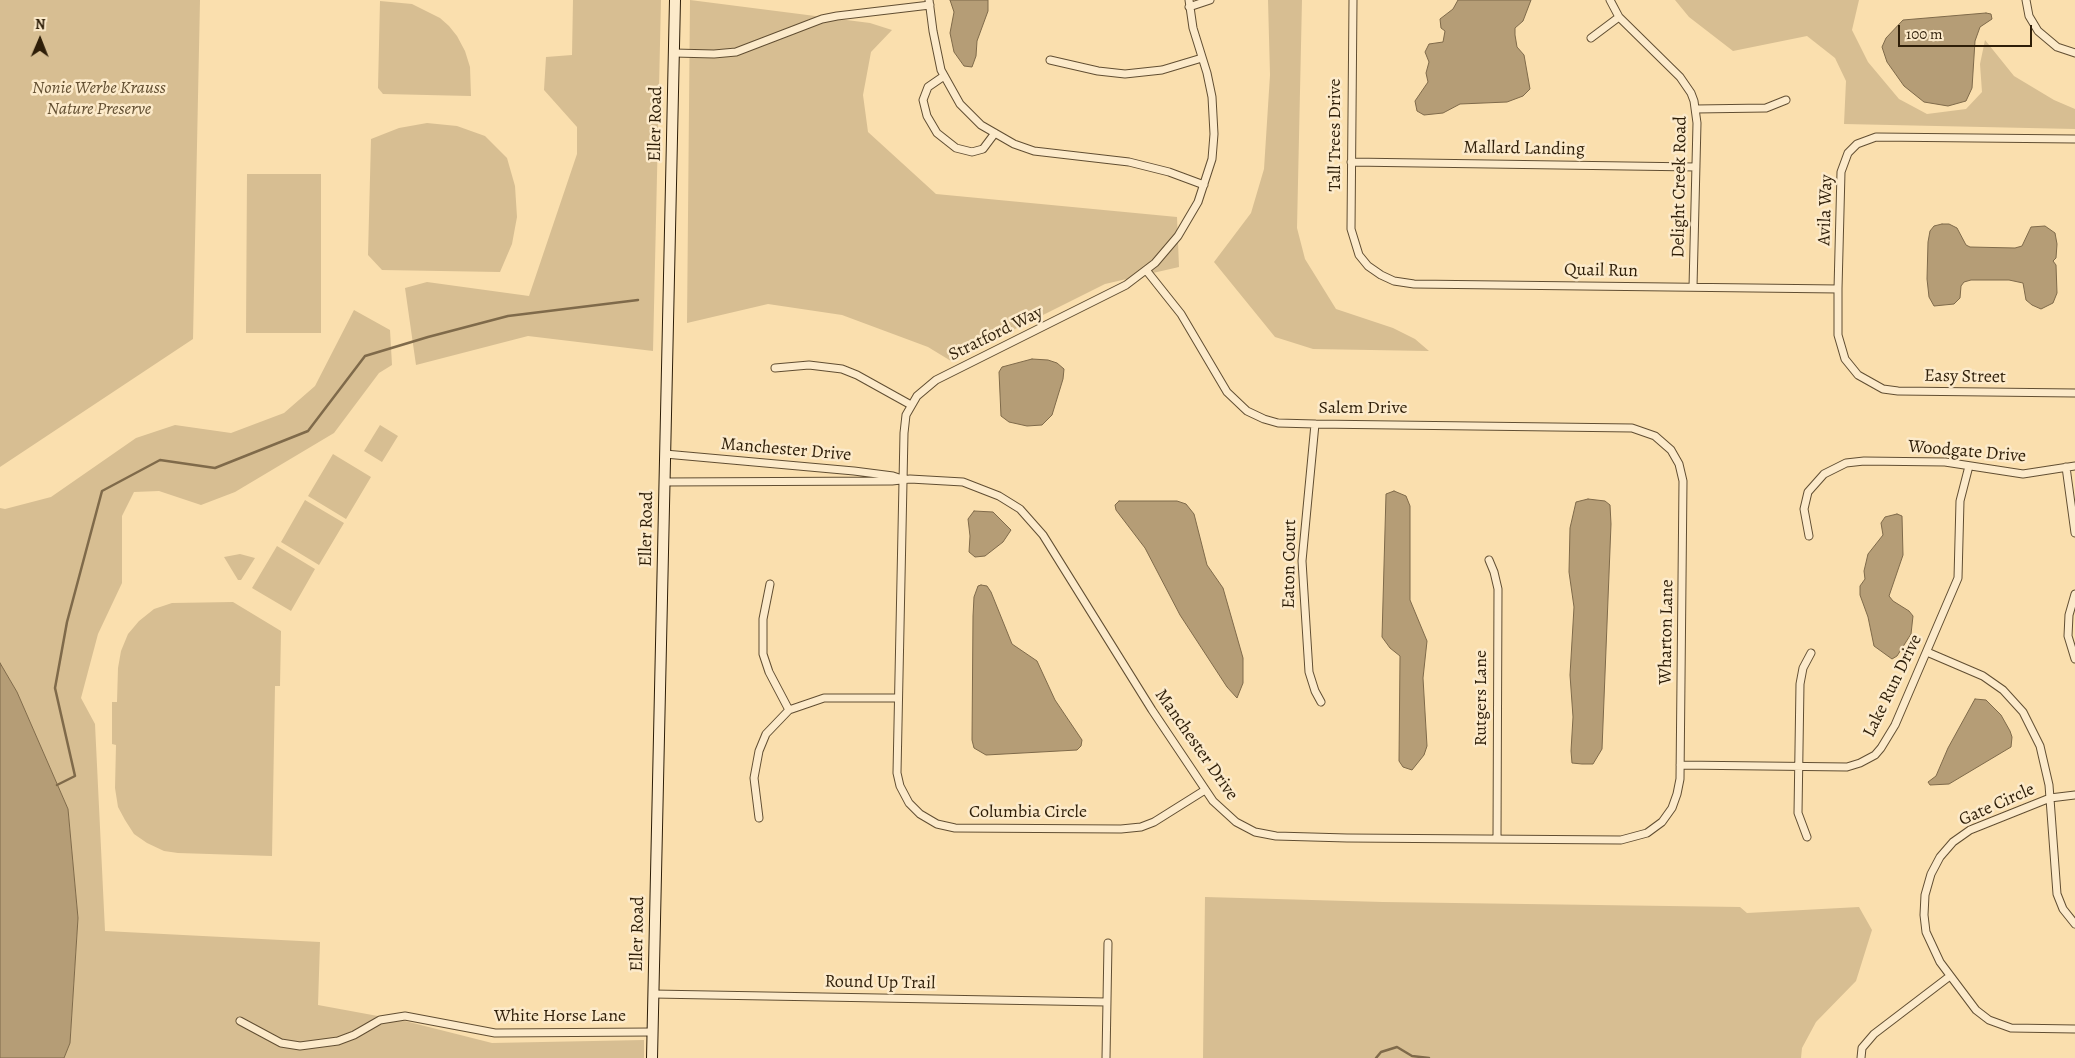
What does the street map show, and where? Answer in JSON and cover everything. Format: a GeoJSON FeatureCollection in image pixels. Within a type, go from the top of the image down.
{"type":"FeatureCollection","features":[{"type":"Feature","properties":{"kind":"street","name":"Eller Road"},"geometry":{"type":"LineString","coordinates":[[652,1058],[675,0]]}},
{"type":"Feature","properties":{"kind":"street","name":"Stratford Way"},"geometry":{"type":"LineString","coordinates":[[897,745],[904,433],[906,415],[911,405],[925,388],[936,380],[1110,294],[1134,280],[1166,252],[1178,236],[1198,202],[1212,159],[1214,121],[1212,97],[1193,28],[1189,3],[1210,0]]}},
{"type":"Feature","properties":{"kind":"street","name":"Tall Trees Drive"},"geometry":{"type":"LineString","coordinates":[[1353,0],[1351,229],[1359,255],[1368,266]]}},
{"type":"Feature","properties":{"kind":"street","name":"Delight Creek Road"},"geometry":{"type":"LineString","coordinates":[[1610,0],[1619,17],[1680,77],[1691,93],[1696,109],[1693,287]]}},
{"type":"Feature","properties":{"kind":"street"},"geometry":{"type":"LineString","coordinates":[[2026,0],[2029,16],[2038,31],[2057,48],[2075,54]]}},
{"type":"Feature","properties":{"kind":"street"},"geometry":{"type":"LineString","coordinates":[[674,53],[714,54],[736,52],[830,18],[930,3],[934,41],[944,76],[964,108],[981,125],[1014,144],[1034,151],[1129,162],[1169,172],[1204,184]]}},
{"type":"Feature","properties":{"kind":"street"},"geometry":{"type":"LineString","coordinates":[[1591,38],[1619,17]]}},
{"type":"Feature","properties":{"kind":"street"},"geometry":{"type":"LineString","coordinates":[[1050,60],[1098,71],[1125,74],[1162,70],[1202,58]]}},
{"type":"Feature","properties":{"kind":"street"},"geometry":{"type":"LineString","coordinates":[[944,76],[928,86],[923,100],[927,116],[937,133],[956,148],[972,152],[983,149],[995,133]]}},
{"type":"Feature","properties":{"kind":"street"},"geometry":{"type":"LineString","coordinates":[[1696,109],[1766,108],[1786,100]]}},
{"type":"Feature","properties":{"kind":"street","name":"Avila Way"},"geometry":{"type":"LineString","coordinates":[[1858,375],[1845,359],[1839,340],[1838,289],[1841,172],[1845,159],[1857,144],[1876,137],[2075,139]]}},
{"type":"Feature","properties":{"kind":"street","name":"Mallard Landing"},"geometry":{"type":"LineString","coordinates":[[1352,162],[1696,167]]}},
{"type":"Feature","properties":{"kind":"street","name":"Quail Run"},"geometry":{"type":"LineString","coordinates":[[1368,266],[1387,278],[1414,284],[1838,289]]}},
{"type":"Feature","properties":{"kind":"street","name":"Salem Drive"},"geometry":{"type":"LineString","coordinates":[[1146,270],[1182,314],[1227,392],[1248,411],[1278,423],[1617,427],[1639,429],[1655,436]]}},
{"type":"Feature","properties":{"kind":"street"},"geometry":{"type":"LineString","coordinates":[[775,368],[809,365],[842,369],[857,375],[911,405]]}},
{"type":"Feature","properties":{"kind":"street","name":"Easy Street"},"geometry":{"type":"LineString","coordinates":[[1858,375],[1875,385],[1890,390],[2075,393]]}},
{"type":"Feature","properties":{"kind":"street","name":"Eaton Court"},"geometry":{"type":"LineString","coordinates":[[1315,424],[1302,561],[1309,672],[1321,702]]}},
{"type":"Feature","properties":{"kind":"street","name":"Wharton Lane"},"geometry":{"type":"LineString","coordinates":[[1652,829],[1667,816],[1679,788],[1683,481],[1679,464],[1663,442],[1655,436]]}},
{"type":"Feature","properties":{"kind":"street","name":"Manchester Drive"},"geometry":{"type":"LineString","coordinates":[[665,454],[854,471],[903,479]]}},
{"type":"Feature","properties":{"kind":"street","name":"Woodgate Drive"},"geometry":{"type":"LineString","coordinates":[[1809,536],[1804,509],[1805,500],[1812,487],[1828,472],[1838,466],[1853,462],[1945,462],[2023,474],[2075,466]]}},
{"type":"Feature","properties":{"kind":"street","name":"Lake Run Drive"},"geometry":{"type":"LineString","coordinates":[[1680,765],[1848,767],[1860,764],[1875,755],[1895,725],[1958,578],[1960,501],[1968,466]]}},
{"type":"Feature","properties":{"kind":"street"},"geometry":{"type":"LineString","coordinates":[[2066,468],[2075,533]]}},
{"type":"Feature","properties":{"kind":"street","name":"Manchester Drive"},"geometry":{"type":"LineString","coordinates":[[664,482],[892,481],[903,479],[950,481],[974,485],[999,496],[1020,509],[1043,535],[1205,790],[1221,810],[1236,822],[1255,832],[1276,836],[1621,840],[1638,836],[1652,829]]}},
{"type":"Feature","properties":{"kind":"street","name":"Rutgers Lane"},"geometry":{"type":"LineString","coordinates":[[1489,560],[1498,589],[1497,838]]}},
{"type":"Feature","properties":{"kind":"street"},"geometry":{"type":"LineString","coordinates":[[770,584],[763,619],[764,654],[769,672],[790,710]]}},
{"type":"Feature","properties":{"kind":"street"},"geometry":{"type":"LineString","coordinates":[[2075,594],[2069,616],[2068,636],[2075,659]]}},
{"type":"Feature","properties":{"kind":"street"},"geometry":{"type":"LineString","coordinates":[[1927,652],[1983,676],[2003,690],[2023,712],[2040,746],[2050,798],[2057,894],[2063,909],[2075,924]]}},
{"type":"Feature","properties":{"kind":"street"},"geometry":{"type":"LineString","coordinates":[[1807,837],[1798,813],[1799,767],[1801,676],[1811,653]]}},
{"type":"Feature","properties":{"kind":"street"},"geometry":{"type":"LineString","coordinates":[[759,818],[754,778],[757,758],[766,734],[790,710],[824,698],[898,698]]}},
{"type":"Feature","properties":{"kind":"street","name":"Columbia Circle"},"geometry":{"type":"LineString","coordinates":[[897,745],[897,773],[900,786],[909,803],[920,814],[937,824],[954,828],[1121,829],[1141,827],[1154,822],[1205,790]]}},
{"type":"Feature","properties":{"kind":"street","name":"Gate Circle"},"geometry":{"type":"LineString","coordinates":[[2075,795],[2050,798],[1970,830],[1953,842],[1940,857],[1931,874],[1925,895],[1924,915],[1926,932],[1933,951],[1976,1010],[1989,1020],[2000,1025],[2023,1029],[2075,1029]]}},
{"type":"Feature","properties":{"kind":"street"},"geometry":{"type":"LineString","coordinates":[[1106,1058],[1108,943]]}},
{"type":"Feature","properties":{"kind":"street"},"geometry":{"type":"LineString","coordinates":[[1861,1058],[1862,1048],[1874,1034],[1950,976]]}},
{"type":"Feature","properties":{"kind":"street","name":"Round Up Trail"},"geometry":{"type":"LineString","coordinates":[[653,994],[1106,1002]]}},
{"type":"Feature","properties":{"kind":"street","name":"White Horse Lane"},"geometry":{"type":"LineString","coordinates":[[240,1021],[280,1042],[300,1046],[338,1041],[354,1035],[380,1020],[405,1016],[495,1033],[652,1032]]}},
{"type":"Feature","properties":{"kind":"green space","name":"Nonie Werbe Krauss Nature Preserve"},"geometry":{"type":"Polygon","coordinates":[[[0,0],[200,0],[193,339],[0,467],[0,0]]]}},
{"type":"Feature","properties":{"kind":"green space"},"geometry":{"type":"Polygon","coordinates":[[[573,0],[661,0],[653,351],[528,336],[416,365],[405,288],[427,282],[529,296],[577,154],[577,127],[544,90],[546,57],[572,55],[573,0]]]}},
{"type":"Feature","properties":{"kind":"green space"},"geometry":{"type":"Polygon","coordinates":[[[690,0],[870,23],[892,30],[871,52],[863,95],[868,132],[936,194],[1177,217],[1179,267],[1105,284],[951,361],[928,347],[842,315],[768,304],[687,323],[690,0]]]}},
{"type":"Feature","properties":{"kind":"green space"},"geometry":{"type":"Polygon","coordinates":[[[1268,0],[1302,0],[1297,228],[1305,259],[1336,309],[1393,328],[1415,339],[1429,351],[1313,349],[1275,337],[1214,262],[1251,213],[1264,169],[1270,75],[1268,0]]]}},
{"type":"Feature","properties":{"kind":"green space"},"geometry":{"type":"Polygon","coordinates":[[[1675,0],[1859,0],[1852,30],[1868,62],[1899,99],[1927,114],[1966,109],[1982,92],[1980,64],[1985,40],[2014,76],[2054,100],[2075,109],[2075,129],[1844,124],[1846,81],[1835,58],[1807,36],[1733,51],[1689,17],[1675,0]]]}},
{"type":"Feature","properties":{"kind":"green space"},"geometry":{"type":"Polygon","coordinates":[[[380,1],[412,4],[440,18],[449,26],[465,51],[470,67],[471,96],[383,94],[378,88],[380,1]]]}},
{"type":"Feature","properties":{"kind":"green space"},"geometry":{"type":"Polygon","coordinates":[[[427,123],[457,126],[485,136],[507,158],[515,186],[517,217],[512,244],[500,272],[382,270],[368,255],[371,139],[399,128],[427,123]]]}},
{"type":"Feature","properties":{"kind":"green space"},"geometry":{"type":"Polygon","coordinates":[[[247,174],[321,174],[321,333],[246,333],[247,174]]]}},
{"type":"Feature","properties":{"kind":"green space"},"geometry":{"type":"Polygon","coordinates":[[[354,310],[390,330],[392,365],[379,373],[334,433],[235,492],[201,505],[159,491],[134,492],[122,516],[122,583],[98,634],[81,698],[95,724],[105,931],[320,942],[318,1005],[405,1021],[492,1043],[644,1040],[644,1058],[64,1058],[70,1043],[78,918],[68,809],[17,692],[0,663],[0,508],[5,509],[51,497],[136,438],[175,425],[231,433],[284,413],[315,386],[354,310]]]}},
{"type":"Feature","properties":{"kind":"green space"},"geometry":{"type":"Polygon","coordinates":[[[380,425],[398,436],[382,462],[364,451],[380,425]]]}},
{"type":"Feature","properties":{"kind":"green space"},"geometry":{"type":"Polygon","coordinates":[[[333,454],[371,477],[346,519],[308,496],[333,454]]]}},
{"type":"Feature","properties":{"kind":"green space"},"geometry":{"type":"Polygon","coordinates":[[[305,500],[344,523],[319,565],[281,542],[305,500]]]}},
{"type":"Feature","properties":{"kind":"green space"},"geometry":{"type":"Polygon","coordinates":[[[277,546],[315,569],[291,611],[252,588],[277,546]]]}},
{"type":"Feature","properties":{"kind":"green space"},"geometry":{"type":"Polygon","coordinates":[[[240,554],[255,558],[241,580],[238,580],[224,557],[240,554]]]}},
{"type":"Feature","properties":{"kind":"green space"},"geometry":{"type":"Polygon","coordinates":[[[233,602],[281,631],[280,686],[275,686],[272,856],[164,851],[134,834],[118,807],[115,788],[116,745],[112,744],[112,702],[117,702],[118,668],[121,651],[128,634],[139,621],[154,609],[172,603],[233,602]]]}},
{"type":"Feature","properties":{"kind":"green space"},"geometry":{"type":"Polygon","coordinates":[[[1205,897],[1383,902],[1740,907],[1747,913],[1859,907],[1872,930],[1856,981],[1816,1022],[1802,1048],[1801,1058],[1203,1058],[1205,897]]]}},
{"type":"Feature","properties":{"kind":"shaded area"},"geometry":{"type":"Polygon","coordinates":[[[950,0],[988,0],[988,11],[977,41],[976,56],[972,67],[964,66],[954,52],[950,33],[954,12],[950,0]]]}},
{"type":"Feature","properties":{"kind":"shaded area"},"geometry":{"type":"Polygon","coordinates":[[[1458,0],[1531,0],[1523,21],[1515,28],[1517,47],[1524,55],[1530,89],[1523,96],[1507,102],[1460,104],[1443,113],[1424,115],[1417,111],[1415,101],[1428,82],[1426,73],[1429,62],[1425,52],[1429,44],[1443,42],[1445,31],[1441,28],[1440,19],[1453,9],[1458,0]]]}},
{"type":"Feature","properties":{"kind":"shaded area"},"geometry":{"type":"Polygon","coordinates":[[[1991,14],[1992,19],[1980,27],[1975,41],[1972,88],[1966,101],[1948,106],[1924,102],[1904,86],[1887,62],[1882,47],[1886,38],[1903,20],[1991,14]]]}},
{"type":"Feature","properties":{"kind":"shaded area"},"geometry":{"type":"Polygon","coordinates":[[[1949,224],[1957,228],[1966,245],[1970,247],[2015,248],[2022,246],[2031,227],[2045,226],[2055,233],[2057,244],[2056,258],[2053,261],[2056,265],[2057,293],[2053,303],[2041,309],[2032,305],[2026,300],[2023,283],[2009,280],[1971,280],[1964,282],[1961,286],[1960,298],[1954,304],[1934,306],[1929,297],[1927,279],[1928,242],[1930,231],[1934,226],[1949,224]]]}},
{"type":"Feature","properties":{"kind":"shaded area"},"geometry":{"type":"Polygon","coordinates":[[[1032,359],[1048,360],[1057,363],[1064,369],[1063,379],[1052,415],[1042,425],[1027,426],[1009,422],[1001,416],[999,372],[1002,367],[1032,359]]]}},
{"type":"Feature","properties":{"kind":"shaded area"},"geometry":{"type":"Polygon","coordinates":[[[1394,491],[1406,496],[1410,506],[1410,600],[1427,641],[1423,678],[1427,746],[1424,755],[1412,770],[1403,767],[1399,761],[1400,656],[1390,648],[1382,637],[1386,494],[1394,491]]]}},
{"type":"Feature","properties":{"kind":"shaded area"},"geometry":{"type":"Polygon","coordinates":[[[1588,499],[1605,501],[1610,505],[1611,524],[1602,749],[1593,764],[1582,764],[1572,763],[1571,751],[1573,717],[1570,675],[1574,607],[1569,572],[1570,528],[1576,502],[1588,499]]]}},
{"type":"Feature","properties":{"kind":"shaded area"},"geometry":{"type":"Polygon","coordinates":[[[1119,501],[1177,501],[1186,504],[1194,514],[1207,565],[1223,588],[1243,658],[1243,683],[1237,698],[1227,687],[1180,615],[1145,548],[1116,510],[1115,505],[1119,501]]]}},
{"type":"Feature","properties":{"kind":"shaded area"},"geometry":{"type":"Polygon","coordinates":[[[974,511],[993,512],[1011,530],[1003,542],[985,556],[975,557],[969,552],[968,519],[974,511]]]}},
{"type":"Feature","properties":{"kind":"shaded area"},"geometry":{"type":"Polygon","coordinates":[[[1897,514],[1902,516],[1903,555],[1889,596],[1913,616],[1911,634],[1897,656],[1892,659],[1874,646],[1868,617],[1860,595],[1860,586],[1865,579],[1864,571],[1868,554],[1883,535],[1881,523],[1885,517],[1897,514]]]}},
{"type":"Feature","properties":{"kind":"shaded area"},"geometry":{"type":"Polygon","coordinates":[[[978,586],[987,586],[991,592],[1012,644],[1037,661],[1055,700],[1082,740],[1081,746],[1077,750],[986,755],[974,748],[972,740],[973,616],[974,597],[978,586]]]}},
{"type":"Feature","properties":{"kind":"shaded area"},"geometry":{"type":"Polygon","coordinates":[[[0,663],[17,692],[68,809],[78,918],[70,1043],[64,1058],[0,1058],[0,663]]]}},
{"type":"Feature","properties":{"kind":"shaded area"},"geometry":{"type":"Polygon","coordinates":[[[1975,699],[1986,700],[2001,715],[2012,737],[2011,747],[1949,784],[1930,785],[1928,782],[1936,776],[1948,748],[1975,699]]]}},
{"type":"Feature","properties":{"kind":"waterway"},"geometry":{"type":"LineString","coordinates":[[57,785],[75,776],[55,688],[67,622],[102,491],[160,460],[215,468],[308,431],[365,356],[508,316],[638,300]]}},
{"type":"Feature","properties":{"kind":"waterway"},"geometry":{"type":"LineString","coordinates":[[1376,1058],[1381,1052],[1397,1047],[1412,1056],[1429,1058]]}}]}
